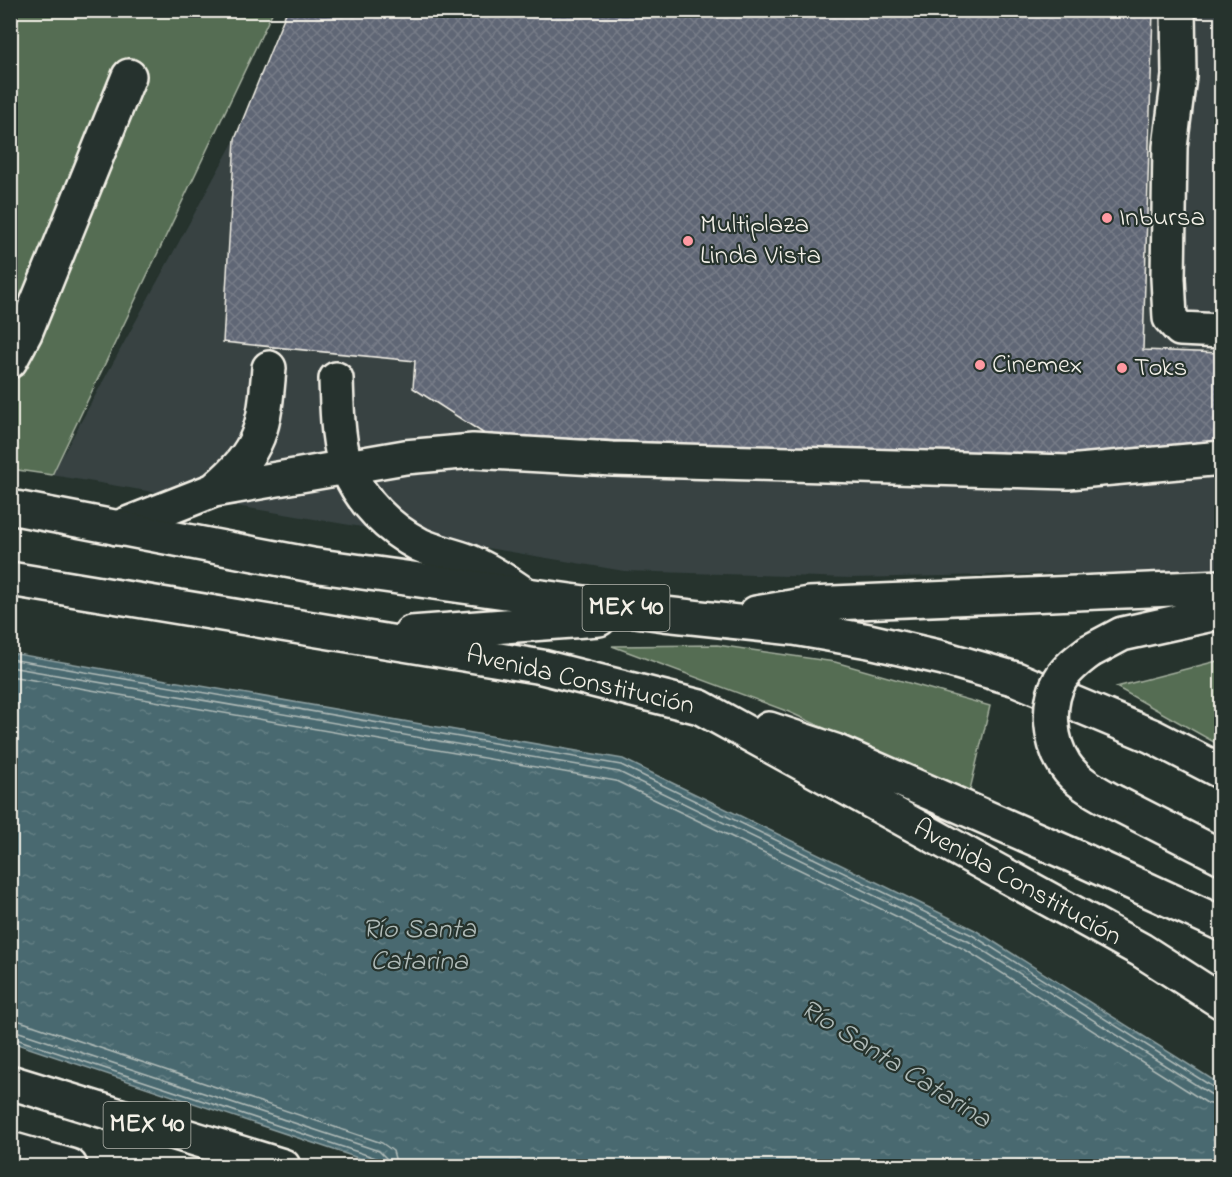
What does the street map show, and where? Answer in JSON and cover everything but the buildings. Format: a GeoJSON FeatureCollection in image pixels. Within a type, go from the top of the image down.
{"type":"FeatureCollection","features":[{"type":"Feature","properties":{"kind":"main road"},"geometry":{"type":"LineString","coordinates":[[1178,10],[1179,76],[1170,147],[1170,318],[1180,329],[1221,331]]}},
{"type":"Feature","properties":{"kind":"main road"},"geometry":{"type":"LineString","coordinates":[[10,362],[25,333],[129,76]]}},
{"type":"Feature","properties":{"kind":"main road"},"geometry":{"type":"LineString","coordinates":[[214,490],[234,473],[253,449],[265,416],[269,368]]}},
{"type":"Feature","properties":{"kind":"main road"},"geometry":{"type":"LineString","coordinates":[[336,379],[337,421],[347,468],[364,500],[390,526],[420,545],[493,572],[524,594]]}},
{"type":"Feature","properties":{"kind":"main road"},"geometry":{"type":"LineString","coordinates":[[117,528],[214,490],[405,457],[473,451],[613,459],[1068,472],[1221,458]]}},
{"type":"Feature","properties":{"kind":"main road","name":"MEX 40"},"geometry":{"type":"LineString","coordinates":[[10,507],[312,565],[664,614],[794,628],[869,641],[943,658],[1016,679],[1152,736],[1221,772]]}},
{"type":"Feature","properties":{"kind":"main road","name":"Avenida Constitución"},"geometry":{"type":"LineString","coordinates":[[10,579],[542,667],[700,707],[1141,950],[1221,1002]]}},
{"type":"Feature","properties":{"kind":"main road"},"geometry":{"type":"LineString","coordinates":[[718,620],[809,604],[1221,587]]}},
{"type":"Feature","properties":{"kind":"main road"},"geometry":{"type":"LineString","coordinates":[[1221,612],[1122,634],[1090,651],[1078,659],[1060,681],[1051,717],[1052,734],[1065,765],[1094,791],[1221,857]]}},
{"type":"Feature","properties":{"kind":"main road"},"geometry":{"type":"LineString","coordinates":[[359,636],[664,614]]}},
{"type":"Feature","properties":{"kind":"main road"},"geometry":{"type":"LineString","coordinates":[[700,707],[835,751],[1074,855],[1221,924]]}},
{"type":"Feature","properties":{"kind":"main road","name":"MEX 40"},"geometry":{"type":"LineString","coordinates":[[10,1082],[283,1167]]}},
{"type":"Feature","properties":{"kind":"main road","name":"MEX 40"},"geometry":{"type":"LineString","coordinates":[[10,1149],[70,1167]]}},
{"type":"Feature","properties":{"kind":"shaded area","name":"Multiplaza Linda Vista"},"geometry":{"type":"Polygon","coordinates":[[[287,11],[1221,11],[1221,570],[851,578],[624,571],[52,475],[235,139],[287,11]]]}},
{"type":"Feature","properties":{"kind":"green space"},"geometry":{"type":"Polygon","coordinates":[[[11,11],[273,11],[52,475],[11,469],[11,11]]]}},
{"type":"Feature","properties":{"kind":"green space"},"geometry":{"type":"Polygon","coordinates":[[[717,645],[835,662],[990,706],[969,794],[789,712],[612,646],[717,645]]]}},
{"type":"Feature","properties":{"kind":"green space"},"geometry":{"type":"Polygon","coordinates":[[[1221,660],[1221,746],[1116,687],[1221,660]]]}},
{"type":"Feature","properties":{"kind":"water","name":"Río Santa Catarina"},"geometry":{"type":"Polygon","coordinates":[[[11,653],[623,759],[975,930],[1221,1085],[1221,1166],[382,1166],[11,1042],[11,653]]]}},
{"type":"Feature","properties":{"kind":"place","name":"Inbursa"},"geometry":{"type":"Point","coordinates":[1107,218]}},
{"type":"Feature","properties":{"kind":"place","name":"Multiplaza Linda Vista"},"geometry":{"type":"Point","coordinates":[688,241]}},
{"type":"Feature","properties":{"kind":"place","name":"Cinemex"},"geometry":{"type":"Point","coordinates":[980,365]}},
{"type":"Feature","properties":{"kind":"place","name":"Toks"},"geometry":{"type":"Point","coordinates":[1122,368]}}]}
